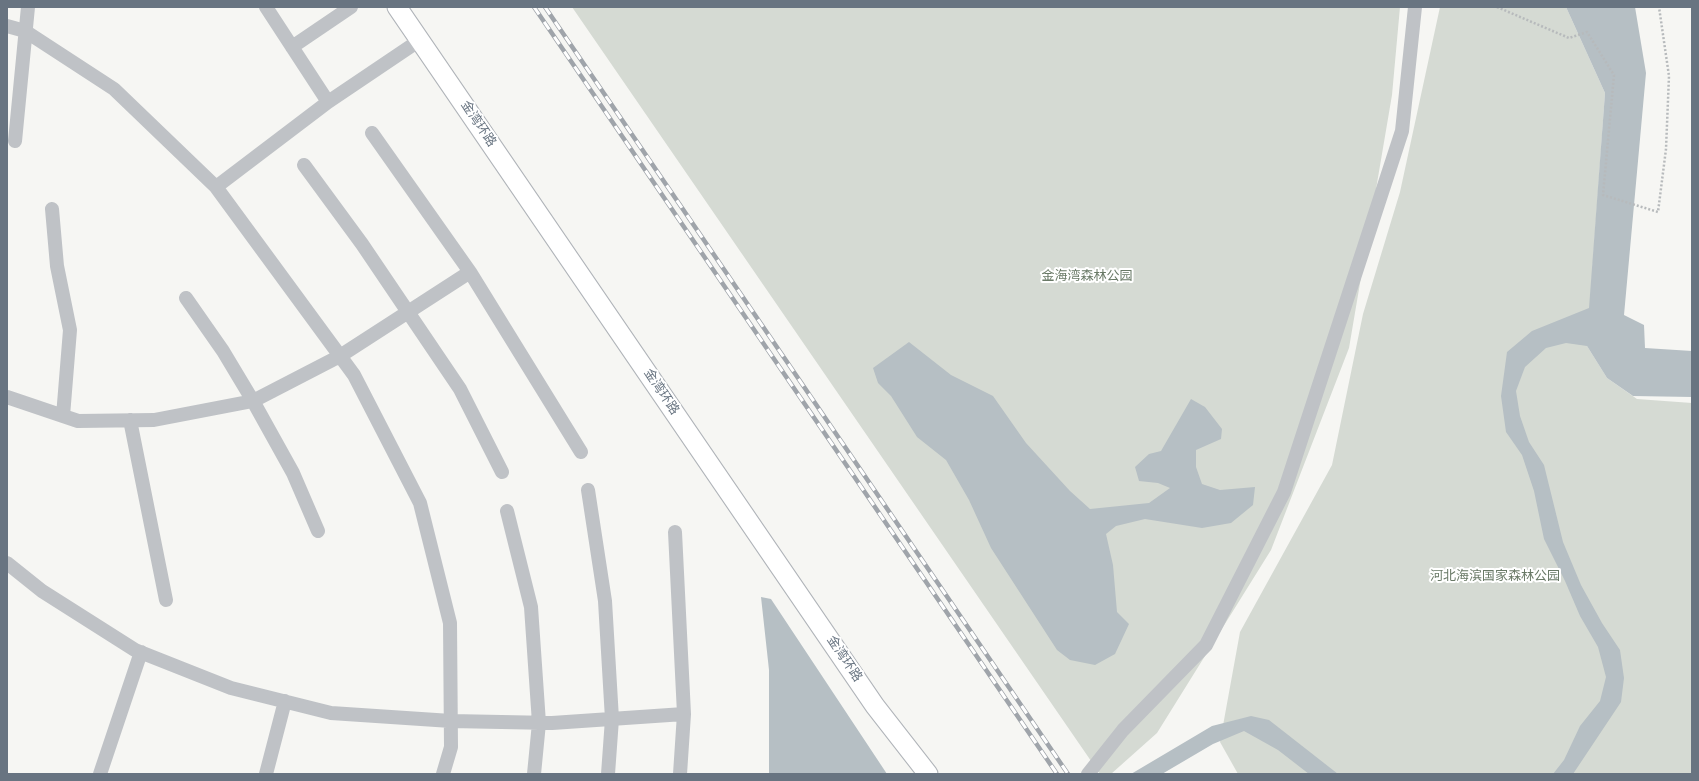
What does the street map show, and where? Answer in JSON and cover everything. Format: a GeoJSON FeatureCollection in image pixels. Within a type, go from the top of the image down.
{"type":"FeatureCollection","features":[{"type":"Feature","properties":{"kind":"main road","name":"金湾环路"},"geometry":{"type":"LineString","coordinates":[[397,7],[866,693],[928,774]]}},
{"type":"Feature","properties":{"kind":"street"},"geometry":{"type":"LineString","coordinates":[[15,141],[28,7]]}},
{"type":"Feature","properties":{"kind":"street"},"geometry":{"type":"LineString","coordinates":[[266,7],[328,102]]}},
{"type":"Feature","properties":{"kind":"street"},"geometry":{"type":"LineString","coordinates":[[292,48],[351,7]]}},
{"type":"Feature","properties":{"kind":"street"},"geometry":{"type":"LineString","coordinates":[[1088,774],[1122,730],[1206,645],[1284,492],[1402,131],[1415,7]]}},
{"type":"Feature","properties":{"kind":"street"},"geometry":{"type":"LineString","coordinates":[[7,26],[25,31],[114,89],[216,187],[354,375],[420,503],[450,623],[451,747],[443,774]]}},
{"type":"Feature","properties":{"kind":"street"},"geometry":{"type":"LineString","coordinates":[[216,187],[328,102],[420,40]]}},
{"type":"Feature","properties":{"kind":"street"},"geometry":{"type":"LineString","coordinates":[[372,133],[470,272],[581,452]]}},
{"type":"Feature","properties":{"kind":"street"},"geometry":{"type":"LineString","coordinates":[[304,165],[409,311],[460,389],[502,472]]}},
{"type":"Feature","properties":{"kind":"street"},"geometry":{"type":"LineString","coordinates":[[52,209],[57,266],[70,330],[63,416]]}},
{"type":"Feature","properties":{"kind":"street"},"geometry":{"type":"LineString","coordinates":[[7,397],[78,421],[154,420],[253,401],[340,356],[470,272]]}},
{"type":"Feature","properties":{"kind":"street"},"geometry":{"type":"LineString","coordinates":[[186,298],[223,351],[294,473],[318,531]]}},
{"type":"Feature","properties":{"kind":"street"},"geometry":{"type":"LineString","coordinates":[[130,420],[166,600]]}},
{"type":"Feature","properties":{"kind":"street"},"geometry":{"type":"LineString","coordinates":[[588,490],[605,601],[612,719],[608,774]]}},
{"type":"Feature","properties":{"kind":"street"},"geometry":{"type":"LineString","coordinates":[[507,511],[532,607],[539,723],[534,774]]}},
{"type":"Feature","properties":{"kind":"street"},"geometry":{"type":"LineString","coordinates":[[675,532],[684,714],[680,774]]}},
{"type":"Feature","properties":{"kind":"street"},"geometry":{"type":"LineString","coordinates":[[7,563],[42,591],[142,652],[231,688],[331,713],[451,721],[539,723],[684,714]]}},
{"type":"Feature","properties":{"kind":"street"},"geometry":{"type":"LineString","coordinates":[[100,774],[142,652]]}},
{"type":"Feature","properties":{"kind":"street"},"geometry":{"type":"LineString","coordinates":[[266,774],[285,701]]}},
{"type":"Feature","properties":{"kind":"path"},"geometry":{"type":"LineString","coordinates":[[1496,7],[1569,38],[1587,32],[1614,75],[1603,195],[1658,212],[1666,149],[1669,76],[1659,7]]}},
{"type":"Feature","properties":{"kind":"green space","name":"金海湾森林公园"},"geometry":{"type":"Polygon","coordinates":[[[572,7],[1400,7],[1392,95],[1349,348],[1271,550],[1157,733],[1111,774],[1100,774],[572,7]]]}},
{"type":"Feature","properties":{"kind":"green space","name":"河北海滨国家森林公园"},"geometry":{"type":"Polygon","coordinates":[[[1440,7],[1566,7],[1605,93],[1587,346],[1607,378],[1637,399],[1692,403],[1692,774],[1238,774],[1220,742],[1240,632],[1332,465],[1363,314],[1400,192],[1440,7]]]}},
{"type":"Feature","properties":{"kind":"shaded area"},"geometry":{"type":"Polygon","coordinates":[[[1566,7],[1635,7],[1646,73],[1624,315],[1644,325],[1645,348],[1692,351],[1692,397],[1633,396],[1607,378],[1587,346],[1566,343],[1546,348],[1525,367],[1516,391],[1520,416],[1529,442],[1544,465],[1563,542],[1581,585],[1602,623],[1620,650],[1624,678],[1621,702],[1573,774],[1553,774],[1564,760],[1580,726],[1600,701],[1606,677],[1598,647],[1580,616],[1565,581],[1544,539],[1534,491],[1522,455],[1506,432],[1501,396],[1507,352],[1532,331],[1589,308],[1605,93],[1566,7]]]}},
{"type":"Feature","properties":{"kind":"shaded area"},"geometry":{"type":"Polygon","coordinates":[[[909,342],[951,375],[993,396],[1026,443],[1070,491],[1090,509],[1149,503],[1170,488],[1158,483],[1139,481],[1135,467],[1149,454],[1161,451],[1191,399],[1205,407],[1222,429],[1221,439],[1196,450],[1196,467],[1202,484],[1220,490],[1255,487],[1253,505],[1231,523],[1202,528],[1145,519],[1116,526],[1106,534],[1113,565],[1117,612],[1129,624],[1115,654],[1095,665],[1070,660],[1057,650],[991,548],[969,500],[946,460],[917,437],[891,396],[878,383],[873,368],[909,342]]]}},
{"type":"Feature","properties":{"kind":"shaded area"},"geometry":{"type":"Polygon","coordinates":[[[761,597],[771,599],[887,774],[769,774],[769,670],[761,597]]]}},
{"type":"Feature","properties":{"kind":"shaded area"},"geometry":{"type":"Polygon","coordinates":[[[1251,716],[1269,720],[1338,774],[1309,774],[1278,750],[1244,731],[1213,744],[1162,774],[1131,774],[1212,726],[1251,716]]]}},
{"type":"Feature","properties":{"kind":"railway"},"geometry":{"type":"LineString","coordinates":[[534,7],[1057,774]]}},
{"type":"Feature","properties":{"kind":"railway"},"geometry":{"type":"LineString","coordinates":[[545,7],[1068,774]]}}]}
